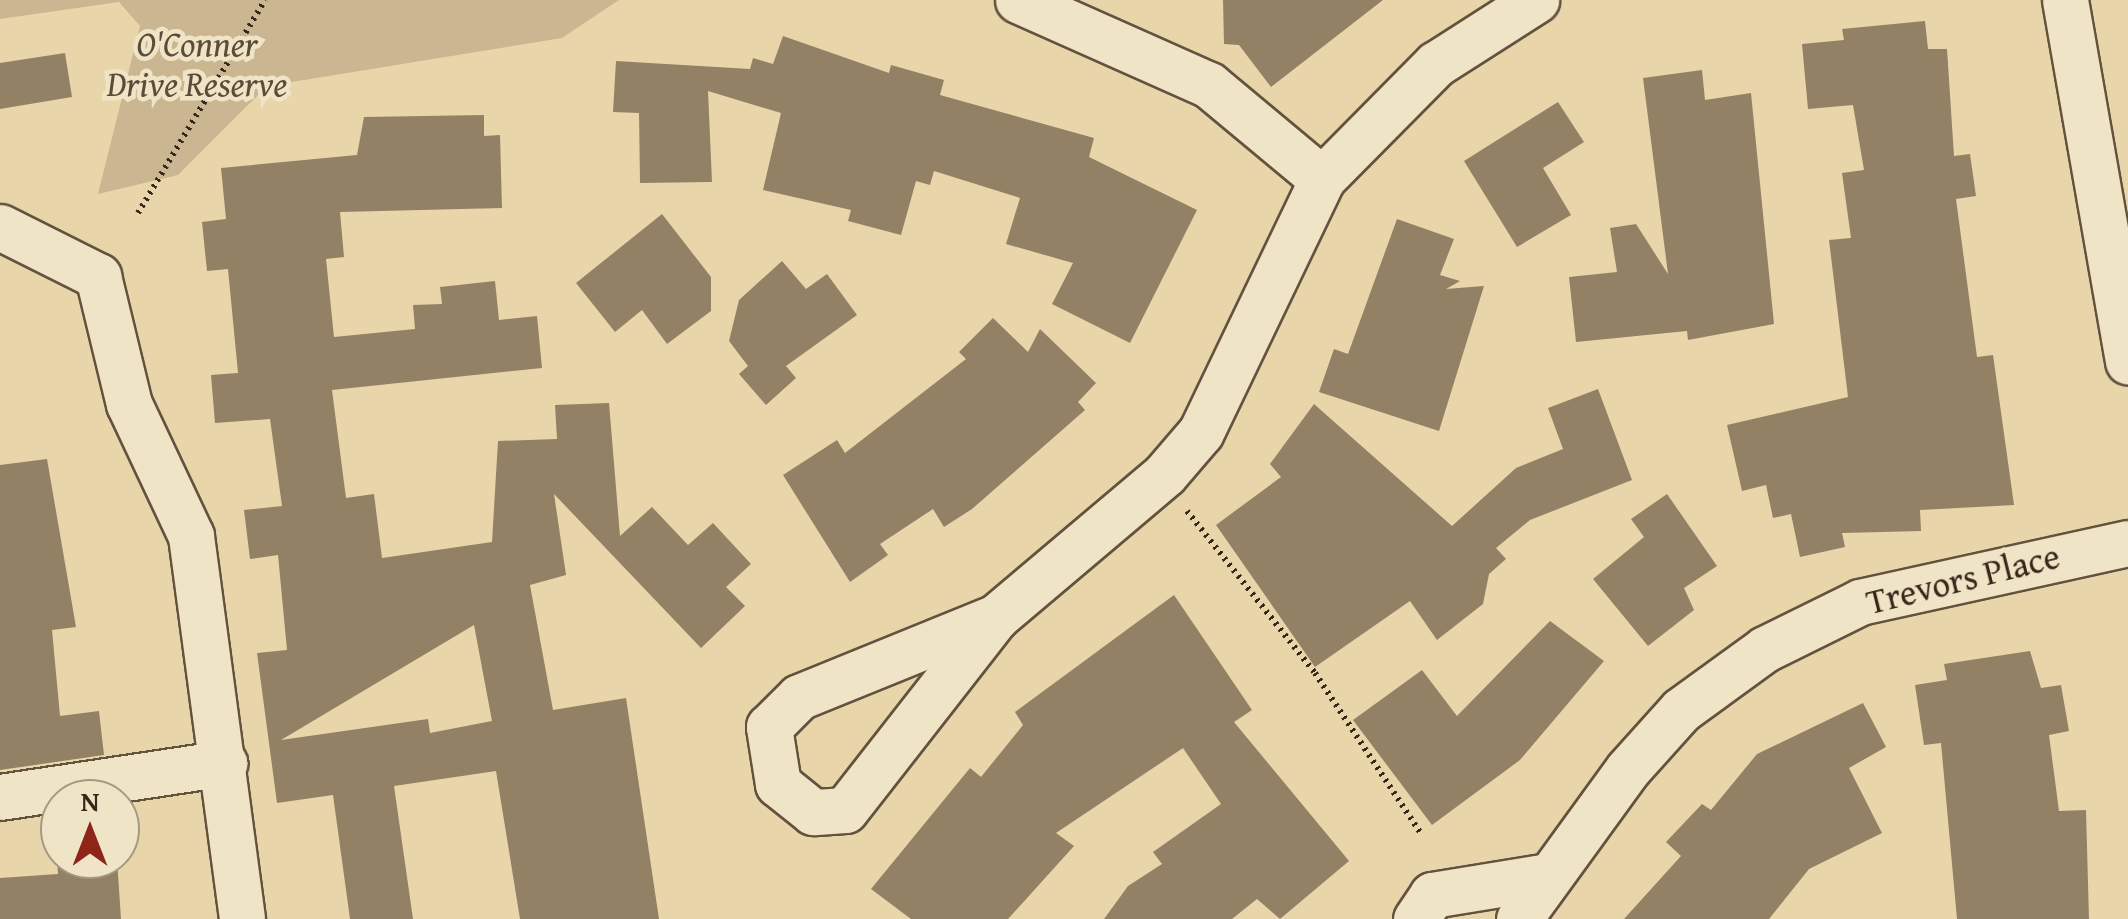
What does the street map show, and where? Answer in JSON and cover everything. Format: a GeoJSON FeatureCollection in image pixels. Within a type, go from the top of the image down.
{"type":"FeatureCollection","features":[{"type":"Feature","properties":{"kind":"street"},"geometry":{"type":"LineString","coordinates":[[1018,0],[1209,85],[1322,178]]}},
{"type":"Feature","properties":{"kind":"street"},"geometry":{"type":"LineString","coordinates":[[996,617],[799,697],[769,728],[778,784],[813,812],[845,810],[996,617],[1165,474],[1200,432],[1322,178],[1436,64],[1536,0]]}},
{"type":"Feature","properties":{"kind":"street"},"geometry":{"type":"LineString","coordinates":[[2065,0],[2128,362]]}},
{"type":"Feature","properties":{"kind":"street"},"geometry":{"type":"LineString","coordinates":[[0,228],[98,276],[130,404],[191,536],[242,919]]}},
{"type":"Feature","properties":{"kind":"street","name":"Trevors Place"},"geometry":{"type":"LineString","coordinates":[[1519,919],[1548,876],[1681,710],[1765,649],[1860,602],[2128,543]]}},
{"type":"Feature","properties":{"kind":"street"},"geometry":{"type":"LineString","coordinates":[[0,798],[224,764]]}},
{"type":"Feature","properties":{"kind":"street"},"geometry":{"type":"LineString","coordinates":[[1416,919],[1432,895],[1548,876]]}},
{"type":"Feature","properties":{"kind":"path"},"geometry":{"type":"LineString","coordinates":[[138,213],[266,0]]}},
{"type":"Feature","properties":{"kind":"path"},"geometry":{"type":"LineString","coordinates":[[1186,510],[1315,673],[1420,832]]}},
{"type":"Feature","properties":{"kind":"green space","name":"O'Conner Drive Reserve"},"geometry":{"type":"Polygon","coordinates":[[[0,0],[619,0],[562,38],[267,86],[178,175],[98,194],[140,26],[119,2],[0,19],[0,0]]]}},
{"type":"Feature","properties":{"kind":"building"},"geometry":{"type":"Polygon","coordinates":[[[1223,0],[1383,0],[1271,87],[1239,45],[1224,44],[1223,0]]]}},
{"type":"Feature","properties":{"kind":"building"},"geometry":{"type":"Polygon","coordinates":[[[1925,21],[1928,49],[1947,49],[1954,156],[1970,154],[1976,196],[1956,199],[1977,357],[1993,355],[2014,505],[1920,510],[1921,531],[1842,533],[1845,547],[1800,557],[1791,514],[1773,518],[1766,485],[1742,491],[1727,425],[1848,397],[1829,240],[1851,238],[1842,173],[1864,170],[1853,105],[1808,109],[1802,44],[1844,40],[1842,29],[1925,21]]]}},
{"type":"Feature","properties":{"kind":"building"},"geometry":{"type":"Polygon","coordinates":[[[783,36],[889,73],[891,65],[944,80],[940,95],[1094,138],[1089,157],[1197,210],[1130,343],[1052,304],[1073,263],[1006,244],[1020,198],[934,171],[930,185],[916,181],[901,235],[848,221],[851,210],[763,190],[781,113],[708,91],[712,182],[640,183],[639,113],[613,112],[616,61],[750,69],[753,58],[773,64],[783,36]]]}},
{"type":"Feature","properties":{"kind":"building"},"geometry":{"type":"Polygon","coordinates":[[[65,53],[72,97],[0,109],[0,63],[65,53]]]}},
{"type":"Feature","properties":{"kind":"building"},"geometry":{"type":"Polygon","coordinates":[[[1702,70],[1705,100],[1751,93],[1774,324],[1688,340],[1687,331],[1576,342],[1569,277],[1617,272],[1610,228],[1636,224],[1668,274],[1643,78],[1702,70]]]}},
{"type":"Feature","properties":{"kind":"building"},"geometry":{"type":"Polygon","coordinates":[[[1558,102],[1584,142],[1543,168],[1571,215],[1517,247],[1464,161],[1558,102]]]}},
{"type":"Feature","properties":{"kind":"building"},"geometry":{"type":"Polygon","coordinates":[[[484,115],[484,136],[500,135],[502,208],[340,212],[344,257],[326,259],[334,337],[415,329],[413,305],[442,304],[440,287],[495,281],[499,320],[537,316],[542,368],[332,390],[346,498],[374,494],[382,558],[492,542],[498,441],[557,439],[555,405],[609,403],[620,536],[652,507],[688,545],[713,523],[751,564],[726,587],[745,606],[701,648],[554,494],[566,575],[530,585],[553,710],[626,698],[659,919],[520,919],[496,771],[394,786],[413,919],[350,919],[333,795],[277,803],[257,653],[287,650],[278,555],[250,559],[244,510],[282,506],[270,419],[215,423],[211,375],[238,373],[228,269],[207,271],[202,222],[226,219],[221,168],[357,155],[364,117],[484,115]],[[474,625],[281,740],[428,719],[430,733],[492,721],[474,625]]]}},
{"type":"Feature","properties":{"kind":"building"},"geometry":{"type":"Polygon","coordinates":[[[662,214],[711,277],[711,311],[667,344],[642,310],[615,332],[576,283],[662,214]]]}},
{"type":"Feature","properties":{"kind":"building"},"geometry":{"type":"Polygon","coordinates":[[[1397,219],[1454,239],[1440,275],[1460,281],[1446,289],[1484,286],[1439,431],[1319,392],[1334,349],[1348,354],[1397,219]]]}},
{"type":"Feature","properties":{"kind":"building"},"geometry":{"type":"Polygon","coordinates":[[[782,261],[806,289],[827,274],[857,315],[786,366],[796,378],[766,405],[739,374],[748,366],[729,341],[739,300],[782,261]]]}},
{"type":"Feature","properties":{"kind":"building"},"geometry":{"type":"Polygon","coordinates":[[[993,318],[1028,352],[1040,329],[1096,383],[1078,402],[1085,410],[972,509],[944,527],[933,509],[880,544],[888,555],[850,582],[783,475],[837,440],[845,453],[966,359],[959,352],[993,318]]]}},
{"type":"Feature","properties":{"kind":"building"},"geometry":{"type":"Polygon","coordinates":[[[1598,389],[1632,480],[1530,520],[1496,548],[1506,559],[1489,574],[1483,604],[1437,640],[1410,601],[1315,667],[1216,525],[1281,477],[1270,464],[1314,404],[1452,526],[1516,468],[1563,449],[1548,408],[1598,389]]]}},
{"type":"Feature","properties":{"kind":"building"},"geometry":{"type":"Polygon","coordinates":[[[47,459],[76,627],[52,630],[60,716],[99,711],[104,755],[0,770],[0,465],[47,459]]]}},
{"type":"Feature","properties":{"kind":"building"},"geometry":{"type":"Polygon","coordinates":[[[1667,494],[1717,566],[1684,588],[1694,610],[1648,646],[1593,579],[1644,537],[1631,519],[1667,494]]]}},
{"type":"Feature","properties":{"kind":"building"},"geometry":{"type":"Polygon","coordinates":[[[1174,595],[1252,710],[1234,722],[1349,861],[1280,919],[1257,899],[1232,919],[1104,919],[1128,886],[1162,864],[1153,852],[1221,804],[1183,748],[1056,833],[1074,846],[1008,919],[911,919],[871,889],[970,768],[981,777],[1023,725],[1015,712],[1174,595]]]}},
{"type":"Feature","properties":{"kind":"building"},"geometry":{"type":"Polygon","coordinates":[[[1550,621],[1604,661],[1520,760],[1432,825],[1353,720],[1422,670],[1457,716],[1550,621]]]}},
{"type":"Feature","properties":{"kind":"building"},"geometry":{"type":"Polygon","coordinates":[[[2030,651],[2041,688],[2061,685],[2069,731],[2049,735],[2059,811],[2086,810],[2089,919],[1957,919],[1941,743],[1924,745],[1915,685],[1947,680],[1944,664],[2030,651]]]}},
{"type":"Feature","properties":{"kind":"building"},"geometry":{"type":"Polygon","coordinates":[[[1863,703],[1886,747],[1849,768],[1882,833],[1809,869],[1769,919],[1624,919],[1681,856],[1666,842],[1702,804],[1711,810],[1757,754],[1863,703]]]}},
{"type":"Feature","properties":{"kind":"building"},"geometry":{"type":"Polygon","coordinates":[[[40,875],[40,879],[118,879],[121,919],[0,919],[0,878],[40,875]]]}}]}
